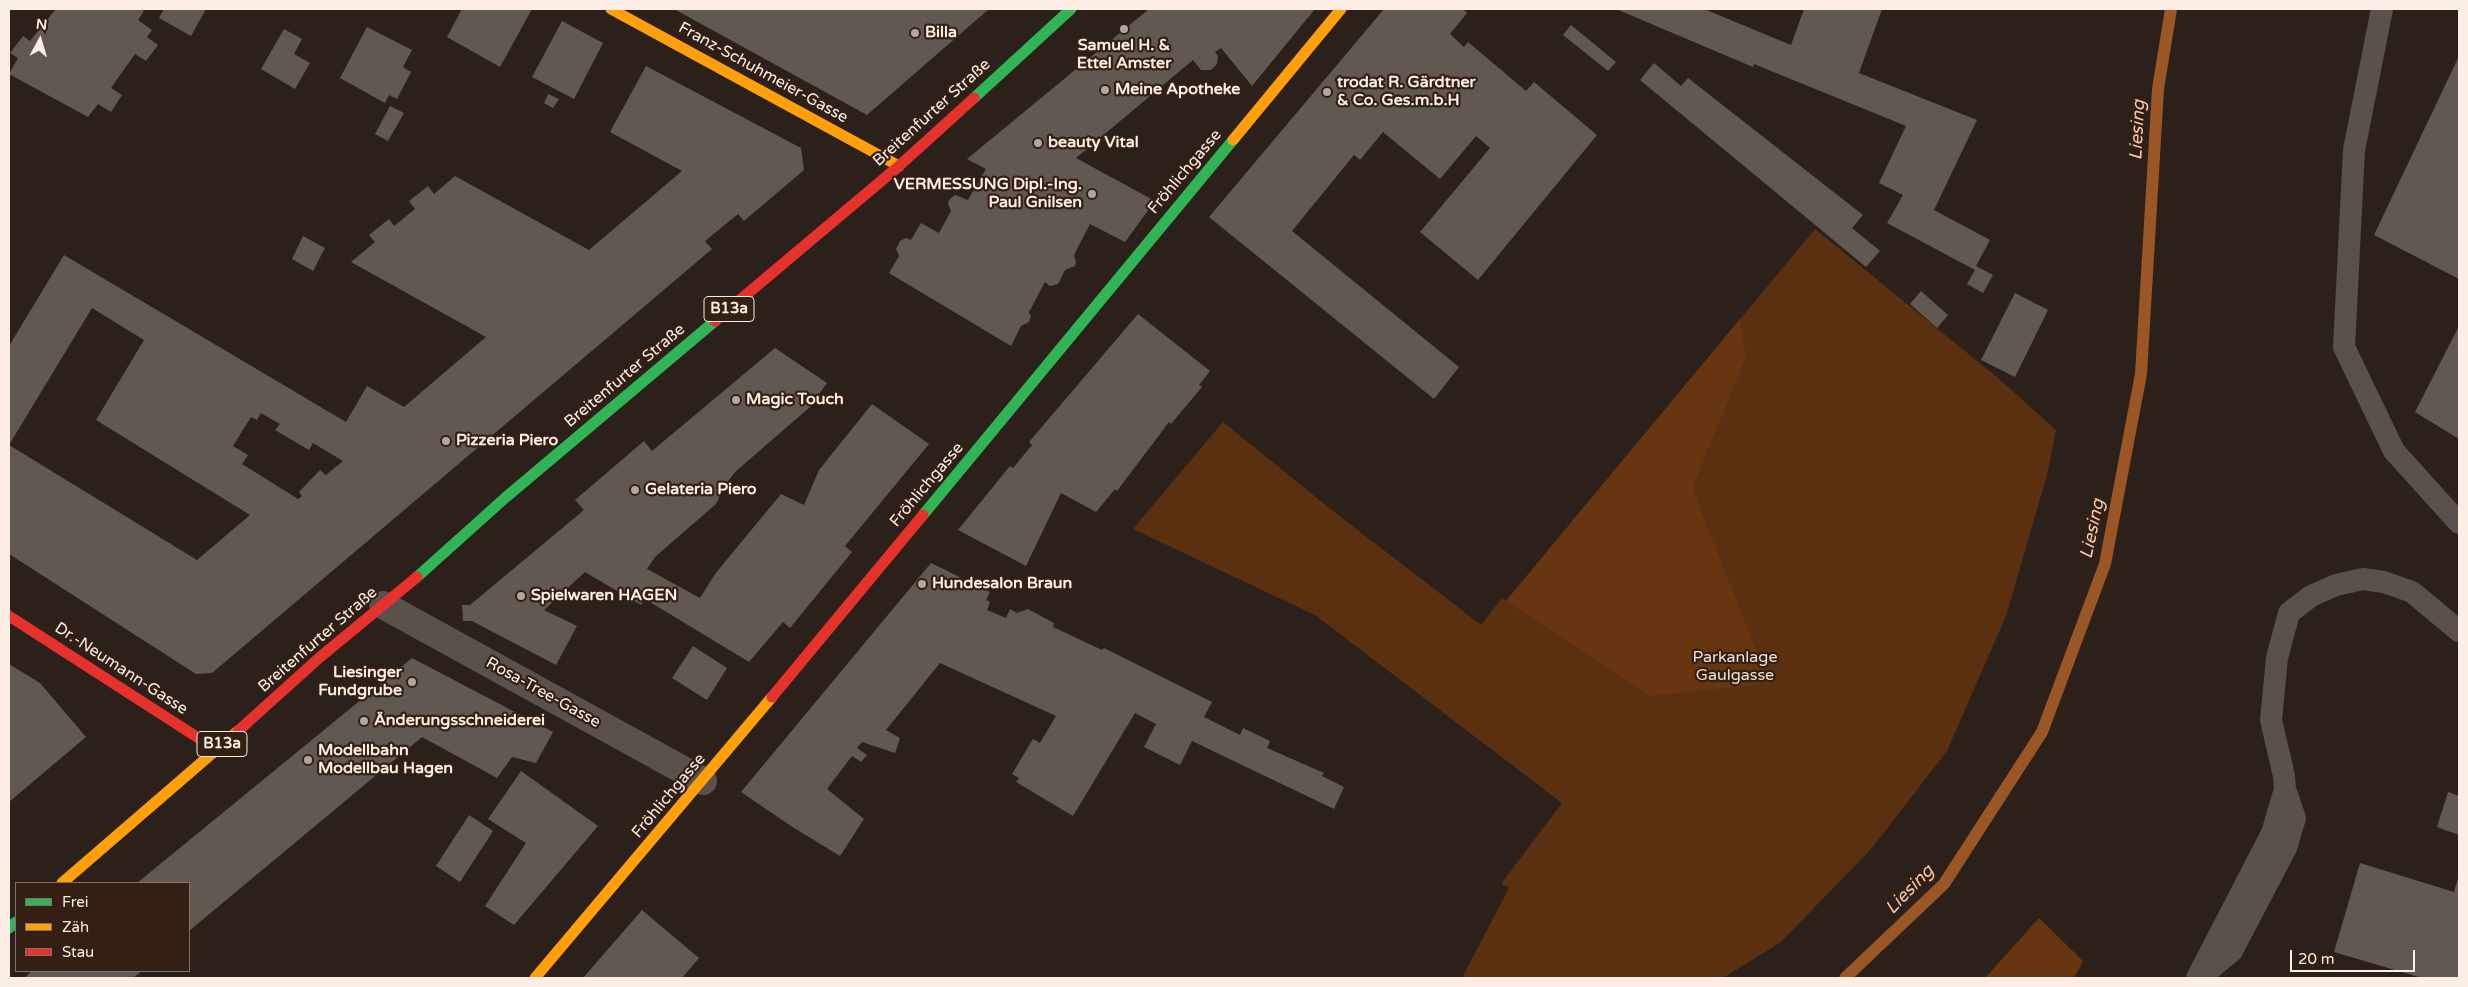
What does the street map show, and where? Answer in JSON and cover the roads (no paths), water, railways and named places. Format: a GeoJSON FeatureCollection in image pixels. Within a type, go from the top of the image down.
{"type":"FeatureCollection","features":[{"type":"Feature","properties":{"kind":"street","name":"Franz-Schuhmeier-Gasse"},"geometry":{"type":"LineString","coordinates":[[611,9],[898,166]]}},
{"type":"Feature","properties":{"kind":"street","name":"Breitenfurter Straße"},"geometry":{"type":"LineString","coordinates":[[63,882],[505,498],[898,166],[1071,9]]}},
{"type":"Feature","properties":{"kind":"street","name":"Fröhlichgasse"},"geometry":{"type":"LineString","coordinates":[[534,978],[703,781],[1341,9]]}},
{"type":"Feature","properties":{"kind":"street","name":"Rosa-Tree-Gasse"},"geometry":{"type":"LineString","coordinates":[[383,605],[703,781]]}},
{"type":"Feature","properties":{"kind":"street","name":"Dr.-Neumann-Gasse"},"geometry":{"type":"LineString","coordinates":[[9,616],[217,750]]}},
{"type":"Feature","properties":{"kind":"lane"},"geometry":{"type":"LineString","coordinates":[[2382,9],[2354,150],[2344,347],[2394,451],[2459,524]]}},
{"type":"Feature","properties":{"kind":"lane"},"geometry":{"type":"LineString","coordinates":[[2198,978],[2272,833],[2285,789],[2284,776],[2271,720],[2277,658],[2289,613],[2311,596],[2336,585],[2363,579],[2384,582],[2412,592],[2459,631]]}},
{"type":"Feature","properties":{"kind":"waterway","name":"Liesing"},"geometry":{"type":"LineString","coordinates":[[1845,978],[1944,884],[2042,732],[2105,564],[2141,374],[2158,89],[2171,9]]}},
{"type":"Feature","properties":{"kind":"place","name":"Samuel H. & Ettel Amster"},"geometry":{"type":"Point","coordinates":[1124,29]}},
{"type":"Feature","properties":{"kind":"place","name":"Billa"},"geometry":{"type":"Point","coordinates":[915,33]}},
{"type":"Feature","properties":{"kind":"place","name":"Meine Apotheke"},"geometry":{"type":"Point","coordinates":[1105,90]}},
{"type":"Feature","properties":{"kind":"place","name":"trodat R. Gärdtner & Co. Ges.m.b.H"},"geometry":{"type":"Point","coordinates":[1327,92]}},
{"type":"Feature","properties":{"kind":"place","name":"beauty Vital"},"geometry":{"type":"Point","coordinates":[1038,143]}},
{"type":"Feature","properties":{"kind":"place","name":"VERMESSUNG Dipl.-Ing. Paul Gnilsen"},"geometry":{"type":"Point","coordinates":[1092,194]}},
{"type":"Feature","properties":{"kind":"place","name":"Magic Touch"},"geometry":{"type":"Point","coordinates":[736,400]}},
{"type":"Feature","properties":{"kind":"place","name":"Pizzeria Piero"},"geometry":{"type":"Point","coordinates":[446,441]}},
{"type":"Feature","properties":{"kind":"place","name":"Gelateria Piero"},"geometry":{"type":"Point","coordinates":[635,490]}},
{"type":"Feature","properties":{"kind":"place","name":"Hundesalon Braun"},"geometry":{"type":"Point","coordinates":[922,584]}},
{"type":"Feature","properties":{"kind":"place","name":"Spielwaren HAGEN"},"geometry":{"type":"Point","coordinates":[521,596]}},
{"type":"Feature","properties":{"kind":"place","name":"Liesinger Fundgrube"},"geometry":{"type":"Point","coordinates":[412,682]}},
{"type":"Feature","properties":{"kind":"place","name":"Änderungsschneiderei"},"geometry":{"type":"Point","coordinates":[364,721]}},
{"type":"Feature","properties":{"kind":"place","name":"Modellbahn Modellbau Hagen"},"geometry":{"type":"Point","coordinates":[308,760]}},
{"type":"Feature","properties":{"kind":"park label","name":"Parkanlage Gaulgasse"},"geometry":{"type":"Point","coordinates":[1735,667]}}]}
